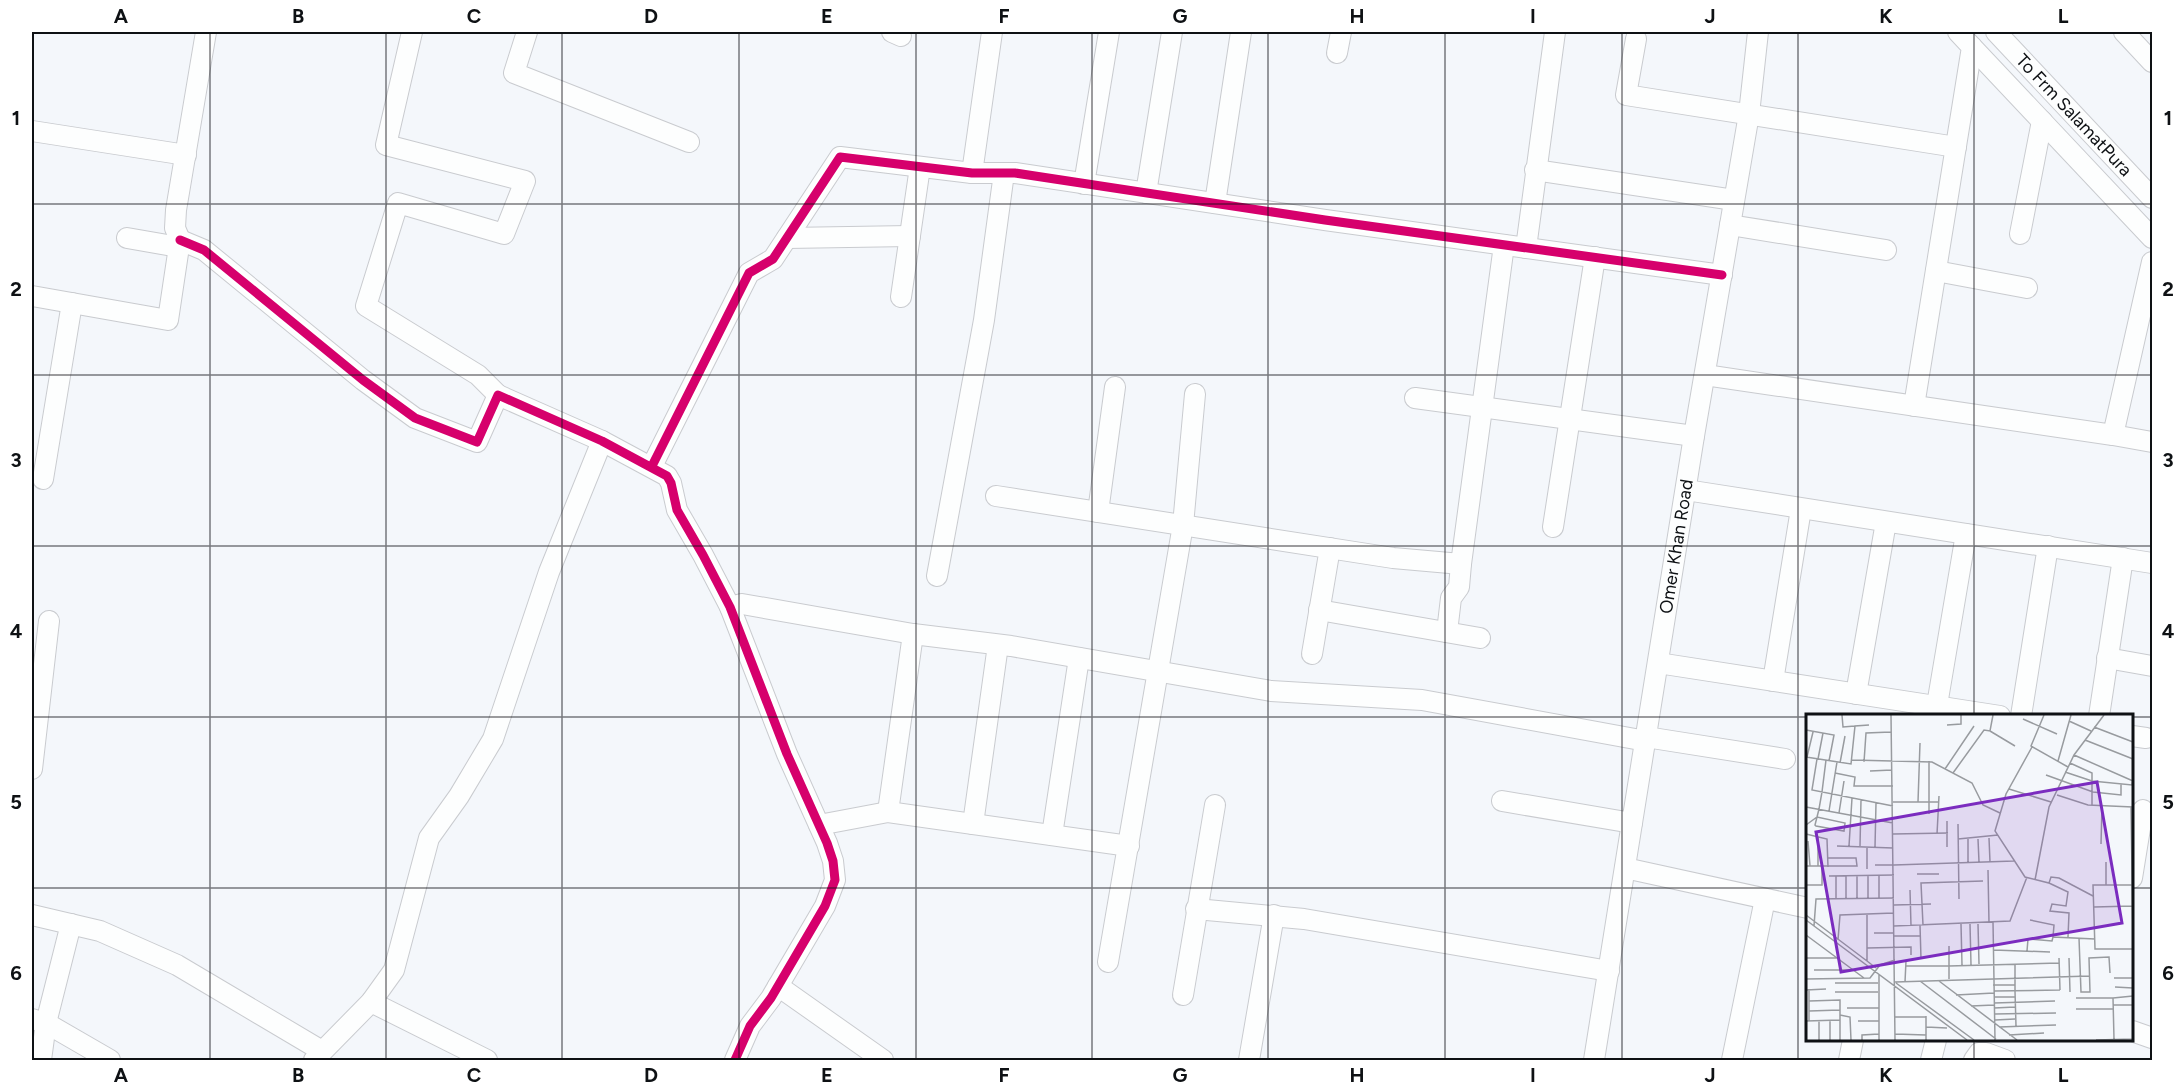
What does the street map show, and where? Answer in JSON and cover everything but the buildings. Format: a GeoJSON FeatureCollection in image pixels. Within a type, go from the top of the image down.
{"type":"FeatureCollection","features":[{"type":"Feature","properties":{"kind":"street"},"geometry":{"type":"LineString","coordinates":[[32,296],[168,320],[180,244],[175,228],[176,210],[206,32]]}},
{"type":"Feature","properties":{"kind":"street"},"geometry":{"type":"LineString","coordinates":[[412,32],[386,145],[525,181],[504,234],[398,203],[366,306],[478,375],[498,395],[602,441],[667,476],[671,483],[677,510],[730,608],[787,754],[833,861],[835,880],[825,906],[750,1026],[735,1060]]}},
{"type":"Feature","properties":{"kind":"street"},"geometry":{"type":"LineString","coordinates":[[527,32],[514,73],[690,142]]}},
{"type":"Feature","properties":{"kind":"street"},"geometry":{"type":"LineString","coordinates":[[972,173],[993,32]]}},
{"type":"Feature","properties":{"kind":"street"},"geometry":{"type":"LineString","coordinates":[[1084,184],[1109,32]]}},
{"type":"Feature","properties":{"kind":"street"},"geometry":{"type":"LineString","coordinates":[[1146,193],[1172,32]]}},
{"type":"Feature","properties":{"kind":"street"},"geometry":{"type":"LineString","coordinates":[[1215,203],[1241,32]]}},
{"type":"Feature","properties":{"kind":"street"},"geometry":{"type":"LineString","coordinates":[[1337,53],[1341,32]]}},
{"type":"Feature","properties":{"kind":"street"},"geometry":{"type":"LineString","coordinates":[[1526,248],[1555,32]]}},
{"type":"Feature","properties":{"kind":"street","name":"Omer Khan Road"},"geometry":{"type":"LineString","coordinates":[[1595,1057],[1694,436],[1749,114],[1758,32]]}},
{"type":"Feature","properties":{"kind":"street"},"geometry":{"type":"LineString","coordinates":[[1958,32],[2151,235]]}},
{"type":"Feature","properties":{"kind":"street","name":"To Frm SalamatPura"},"geometry":{"type":"LineString","coordinates":[[1996,32],[2152,198]]}},
{"type":"Feature","properties":{"kind":"street"},"geometry":{"type":"LineString","coordinates":[[2124,32],[2152,63]]}},
{"type":"Feature","properties":{"kind":"street"},"geometry":{"type":"LineString","coordinates":[[1636,39],[1626,95],[1956,147]]}},
{"type":"Feature","properties":{"kind":"street"},"geometry":{"type":"LineString","coordinates":[[1914,406],[1972,47]]}},
{"type":"Feature","properties":{"kind":"street"},"geometry":{"type":"LineString","coordinates":[[2020,234],[2042,121]]}},
{"type":"Feature","properties":{"kind":"street"},"geometry":{"type":"LineString","coordinates":[[32,131],[186,155]]}},
{"type":"Feature","properties":{"kind":"street"},"geometry":{"type":"LineString","coordinates":[[652,466],[749,273],[773,259],[840,158],[972,173],[1004,173],[1722,275]]}},
{"type":"Feature","properties":{"kind":"street"},"geometry":{"type":"LineString","coordinates":[[901,297],[920,167]]}},
{"type":"Feature","properties":{"kind":"street"},"geometry":{"type":"LineString","coordinates":[[1535,170],[1734,200]]}},
{"type":"Feature","properties":{"kind":"street"},"geometry":{"type":"LineString","coordinates":[[937,576],[984,320],[1004,173]]}},
{"type":"Feature","properties":{"kind":"street"},"geometry":{"type":"LineString","coordinates":[[1730,225],[1886,250]]}},
{"type":"Feature","properties":{"kind":"street"},"geometry":{"type":"LineString","coordinates":[[787,238],[910,236]]}},
{"type":"Feature","properties":{"kind":"street"},"geometry":{"type":"LineString","coordinates":[[127,238],[180,244],[204,250],[363,380],[415,418],[477,442],[498,395]]}},
{"type":"Feature","properties":{"kind":"street"},"geometry":{"type":"LineString","coordinates":[[1448,632],[1451,598],[1459,587],[1504,245]]}},
{"type":"Feature","properties":{"kind":"street"},"geometry":{"type":"LineString","coordinates":[[1553,527],[1595,257]]}},
{"type":"Feature","properties":{"kind":"street"},"geometry":{"type":"LineString","coordinates":[[2113,435],[2152,262]]}},
{"type":"Feature","properties":{"kind":"street"},"geometry":{"type":"LineString","coordinates":[[1936,271],[2027,288]]}},
{"type":"Feature","properties":{"kind":"street"},"geometry":{"type":"LineString","coordinates":[[43,479],[72,303]]}},
{"type":"Feature","properties":{"kind":"street"},"geometry":{"type":"LineString","coordinates":[[1705,375],[2152,442]]}},
{"type":"Feature","properties":{"kind":"street"},"geometry":{"type":"LineString","coordinates":[[1098,512],[1115,387]]}},
{"type":"Feature","properties":{"kind":"street"},"geometry":{"type":"LineString","coordinates":[[1108,962],[1183,525],[1195,394]]}},
{"type":"Feature","properties":{"kind":"street"},"geometry":{"type":"LineString","coordinates":[[1415,398],[1694,436]]}},
{"type":"Feature","properties":{"kind":"street"},"geometry":{"type":"LineString","coordinates":[[32,915],[100,931],[177,965],[318,1056],[372,1002],[394,970],[429,838],[459,796],[493,739],[549,572],[602,441]]}},
{"type":"Feature","properties":{"kind":"street"},"geometry":{"type":"LineString","coordinates":[[1686,490],[2152,563]]}},
{"type":"Feature","properties":{"kind":"street"},"geometry":{"type":"LineString","coordinates":[[996,496],[1394,558],[1461,564]]}},
{"type":"Feature","properties":{"kind":"street"},"geometry":{"type":"LineString","coordinates":[[1773,681],[1801,509]]}},
{"type":"Feature","properties":{"kind":"street"},"geometry":{"type":"LineString","coordinates":[[1856,694],[1886,522]]}},
{"type":"Feature","properties":{"kind":"street"},"geometry":{"type":"LineString","coordinates":[[1937,705],[1966,534]]}},
{"type":"Feature","properties":{"kind":"street"},"geometry":{"type":"LineString","coordinates":[[2021,714],[2048,546]]}},
{"type":"Feature","properties":{"kind":"street"},"geometry":{"type":"LineString","coordinates":[[1312,654],[1330,548]]}},
{"type":"Feature","properties":{"kind":"street"},"geometry":{"type":"LineString","coordinates":[[2099,714],[2123,558]]}},
{"type":"Feature","properties":{"kind":"street"},"geometry":{"type":"LineString","coordinates":[[730,608],[742,604],[913,634],[998,645],[1271,691],[1422,700],[1646,739],[1785,759]]}},
{"type":"Feature","properties":{"kind":"street"},"geometry":{"type":"LineString","coordinates":[[1319,610],[1480,638]]}},
{"type":"Feature","properties":{"kind":"street"},"geometry":{"type":"LineString","coordinates":[[32,769],[37,672],[49,621]]}},
{"type":"Feature","properties":{"kind":"street"},"geometry":{"type":"LineString","coordinates":[[888,812],[913,634]]}},
{"type":"Feature","properties":{"kind":"street"},"geometry":{"type":"LineString","coordinates":[[973,824],[998,645]]}},
{"type":"Feature","properties":{"kind":"street"},"geometry":{"type":"LineString","coordinates":[[1052,835],[1078,658]]}},
{"type":"Feature","properties":{"kind":"street"},"geometry":{"type":"LineString","coordinates":[[2107,658],[2152,666]]}},
{"type":"Feature","properties":{"kind":"street"},"geometry":{"type":"LineString","coordinates":[[1658,663],[1989,714]]}},
{"type":"Feature","properties":{"kind":"street"},"geometry":{"type":"LineString","coordinates":[[1502,801],[1632,823]]}},
{"type":"Feature","properties":{"kind":"street"},"geometry":{"type":"LineString","coordinates":[[1183,995],[1215,805]]}},
{"type":"Feature","properties":{"kind":"street"},"geometry":{"type":"LineString","coordinates":[[2133,871],[2142,810]]}},
{"type":"Feature","properties":{"kind":"street"},"geometry":{"type":"LineString","coordinates":[[819,825],[888,812],[1129,846]]}},
{"type":"Feature","properties":{"kind":"street"},"geometry":{"type":"LineString","coordinates":[[1625,868],[1806,908]]}},
{"type":"Feature","properties":{"kind":"street"},"geometry":{"type":"LineString","coordinates":[[1732,1060],[1765,898]]}},
{"type":"Feature","properties":{"kind":"street"},"geometry":{"type":"LineString","coordinates":[[1196,909],[1274,915],[1609,972]]}},
{"type":"Feature","properties":{"kind":"street"},"geometry":{"type":"LineString","coordinates":[[1249,1060],[1274,915]]}},
{"type":"Feature","properties":{"kind":"street"},"geometry":{"type":"LineString","coordinates":[[41,1060],[39,1021],[71,924]]}},
{"type":"Feature","properties":{"kind":"street"},"geometry":{"type":"LineString","coordinates":[[777,986],[883,1060]]}},
{"type":"Feature","properties":{"kind":"street"},"geometry":{"type":"LineString","coordinates":[[372,1002],[487,1060]]}},
{"type":"Feature","properties":{"kind":"street"},"geometry":{"type":"LineString","coordinates":[[39,1021],[110,1060]]}},
{"type":"Feature","properties":{"kind":"street"},"geometry":{"type":"LineString","coordinates":[[2133,1031],[2152,1038]]}},
{"type":"Feature","properties":{"kind":"street"},"geometry":{"type":"LineString","coordinates":[[1849,1060],[1853,1041]]}},
{"type":"Feature","properties":{"kind":"street"},"geometry":{"type":"LineString","coordinates":[[1931,1060],[1936,1041]]}},
{"type":"Feature","properties":{"kind":"street"},"geometry":{"type":"LineString","coordinates":[[1974,1060],[1979,1053],[1986,1053],[2005,1060]]}},
{"type":"Feature","properties":{"kind":"street"},"geometry":{"type":"LineString","coordinates":[[1595,1057],[1614,1060]]}},
{"type":"Feature","properties":{"kind":"cycle path"},"geometry":{"type":"LineString","coordinates":[[652,466],[749,273],[773,259],[840,157],[972,173],[1015,173],[1325,220],[1722,275]]}},
{"type":"Feature","properties":{"kind":"cycle path"},"geometry":{"type":"LineString","coordinates":[[180,240],[204,250],[363,380],[415,418],[477,442],[498,395],[602,441],[667,476],[671,483],[677,510],[730,607],[787,754],[833,861],[835,880],[825,906],[771,998],[750,1026],[735,1060]]}}]}
